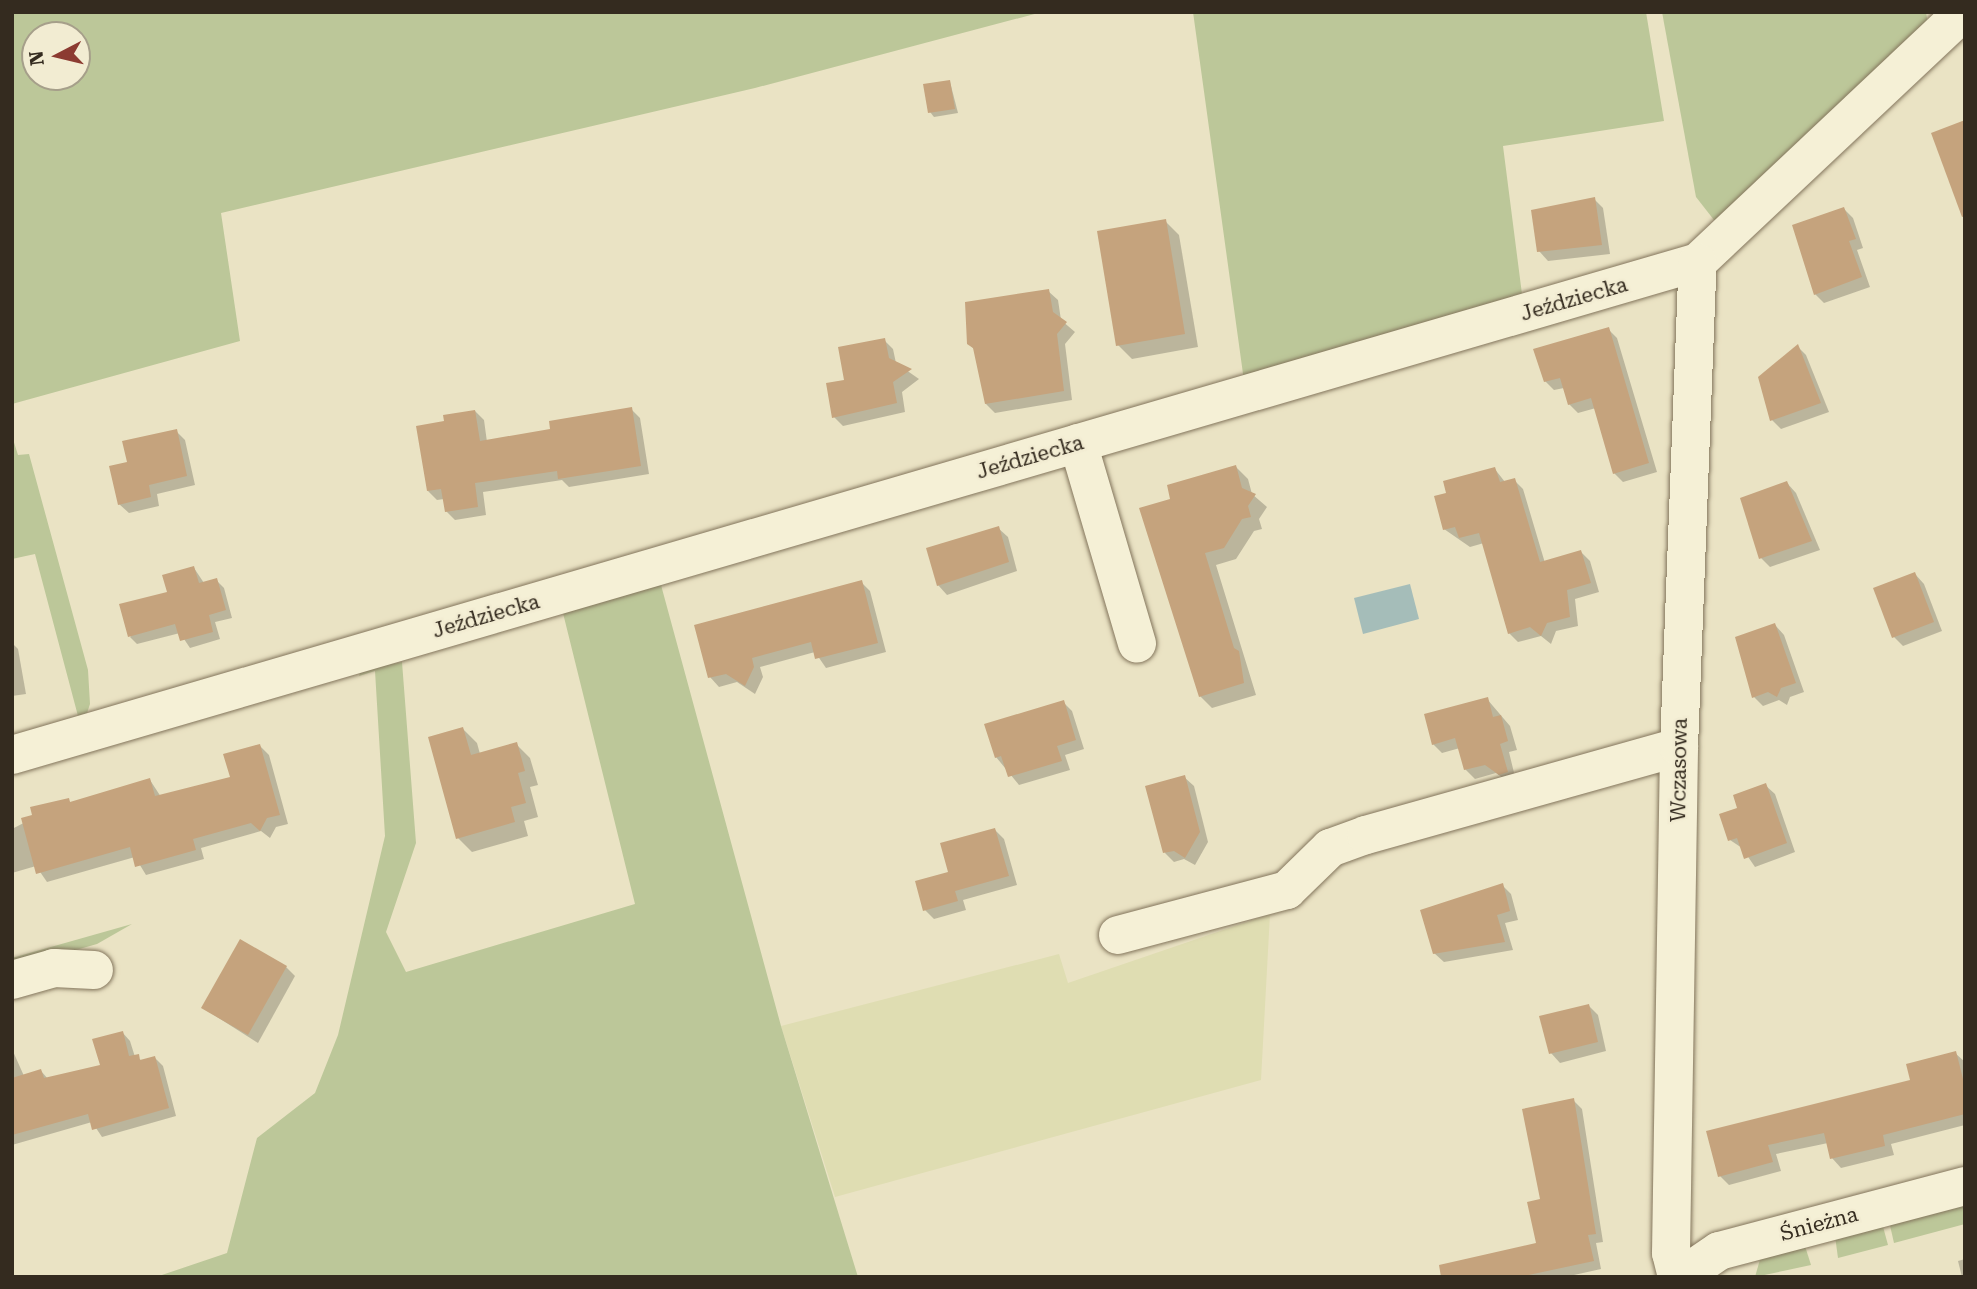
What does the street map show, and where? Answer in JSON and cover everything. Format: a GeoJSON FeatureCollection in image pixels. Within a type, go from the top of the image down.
{"type":"FeatureCollection","features":[{"type":"Feature","properties":{"kind":"street","name":"Jeździecka"},"geometry":{"type":"LineString","coordinates":[[12,755],[1698,262],[1963,12]]}},
{"type":"Feature","properties":{"kind":"street","name":"Wczasowa"},"geometry":{"type":"LineString","coordinates":[[1679,1277],[1671,1253],[1679,747],[1698,262]]}},
{"type":"Feature","properties":{"kind":"street"},"geometry":{"type":"LineString","coordinates":[[1078,443],[1137,644]]}},
{"type":"Feature","properties":{"kind":"street"},"geometry":{"type":"LineString","coordinates":[[1118,935],[1287,890],[1330,848],[1366,835],[1679,747]]}},
{"type":"Feature","properties":{"kind":"street"},"geometry":{"type":"LineString","coordinates":[[12,980],[54,968],[94,970]]}},
{"type":"Feature","properties":{"kind":"street","name":"Śnieżna"},"geometry":{"type":"LineString","coordinates":[[1679,1277],[1719,1251],[1965,1186]]}},
{"type":"Feature","properties":{"kind":"shaded area"},"geometry":{"type":"Polygon","coordinates":[[[1270,914],[1261,1080],[835,1197],[781,1026],[1059,954],[1068,983],[1270,914]]]}},
{"type":"Feature","properties":{"kind":"green space"},"geometry":{"type":"Polygon","coordinates":[[[12,12],[1042,12],[755,88],[221,213],[240,341],[12,404],[12,12]]]}},
{"type":"Feature","properties":{"kind":"green space"},"geometry":{"type":"Polygon","coordinates":[[[1193,12],[1646,12],[1664,121],[1503,146],[1523,302],[1244,381],[1193,12]]]}},
{"type":"Feature","properties":{"kind":"green space"},"geometry":{"type":"Polygon","coordinates":[[[1662,12],[1926,12],[1928,25],[1727,219],[1714,220],[1696,197],[1662,12]]]}},
{"type":"Feature","properties":{"kind":"green space"},"geometry":{"type":"Polygon","coordinates":[[[12,436],[18,455],[29,454],[88,670],[90,704],[87,713],[78,716],[35,554],[12,559],[12,436]]]}},
{"type":"Feature","properties":{"kind":"green space"},"geometry":{"type":"Polygon","coordinates":[[[661,585],[781,1026],[858,1277],[156,1277],[227,1253],[257,1138],[315,1093],[338,1035],[385,836],[375,671],[359,676],[361,670],[402,662],[416,843],[386,932],[406,972],[635,904],[561,605],[661,585]]]}},
{"type":"Feature","properties":{"kind":"green space"},"geometry":{"type":"Polygon","coordinates":[[[132,924],[97,944],[12,968],[12,958],[132,924]]]}},
{"type":"Feature","properties":{"kind":"green space"},"geometry":{"type":"Polygon","coordinates":[[[1965,1200],[1965,1224],[1894,1243],[1889,1221],[1965,1200]]]}},
{"type":"Feature","properties":{"kind":"green space"},"geometry":{"type":"Polygon","coordinates":[[[1882,1223],[1888,1245],[1838,1258],[1835,1236],[1882,1223]]]}},
{"type":"Feature","properties":{"kind":"green space"},"geometry":{"type":"Polygon","coordinates":[[[1805,1246],[1811,1265],[1755,1277],[1761,1256],[1805,1246]]]}},
{"type":"Feature","properties":{"kind":"water"},"geometry":{"type":"Polygon","coordinates":[[[1410,584],[1419,619],[1363,634],[1354,598],[1410,584]]]}},
{"type":"Feature","properties":{"kind":"building"},"geometry":{"type":"Polygon","coordinates":[[[950,80],[955,109],[928,113],[923,84],[950,80]]]}},
{"type":"Feature","properties":{"kind":"building"},"geometry":{"type":"Polygon","coordinates":[[[1965,120],[1965,216],[1962,217],[1931,133],[1965,120]]]}},
{"type":"Feature","properties":{"kind":"building"},"geometry":{"type":"Polygon","coordinates":[[[1595,197],[1602,245],[1537,252],[1531,210],[1595,197]]]}},
{"type":"Feature","properties":{"kind":"building"},"geometry":{"type":"Polygon","coordinates":[[[1844,207],[1856,239],[1849,241],[1862,277],[1814,295],[1792,225],[1844,207]]]}},
{"type":"Feature","properties":{"kind":"building"},"geometry":{"type":"Polygon","coordinates":[[[1166,219],[1185,334],[1116,346],[1097,231],[1166,219]]]}},
{"type":"Feature","properties":{"kind":"building"},"geometry":{"type":"Polygon","coordinates":[[[1049,289],[1053,312],[1067,322],[1057,334],[1064,391],[985,404],[973,348],[967,344],[965,302],[1049,289]]]}},
{"type":"Feature","properties":{"kind":"building"},"geometry":{"type":"Polygon","coordinates":[[[1609,327],[1649,463],[1613,474],[1591,398],[1568,405],[1560,378],[1544,382],[1533,349],[1609,327]]]}},
{"type":"Feature","properties":{"kind":"building"},"geometry":{"type":"Polygon","coordinates":[[[885,338],[889,358],[912,369],[893,382],[897,403],[832,418],[826,383],[844,380],[838,347],[885,338]]]}},
{"type":"Feature","properties":{"kind":"building"},"geometry":{"type":"Polygon","coordinates":[[[1798,344],[1821,403],[1770,421],[1758,377],[1798,344]]]}},
{"type":"Feature","properties":{"kind":"building"},"geometry":{"type":"Polygon","coordinates":[[[632,407],[641,466],[558,479],[557,471],[475,483],[478,507],[445,512],[441,489],[427,491],[416,426],[444,421],[443,415],[475,410],[480,441],[550,429],[549,421],[632,407]]]}},
{"type":"Feature","properties":{"kind":"building"},"geometry":{"type":"Polygon","coordinates":[[[177,429],[187,476],[149,485],[151,497],[118,505],[109,466],[127,462],[122,441],[177,429]]]}},
{"type":"Feature","properties":{"kind":"building"},"geometry":{"type":"Polygon","coordinates":[[[1236,465],[1242,488],[1256,494],[1248,506],[1251,517],[1242,519],[1224,548],[1205,553],[1234,648],[1239,651],[1244,683],[1199,697],[1139,508],[1170,499],[1167,485],[1236,465]]]}},
{"type":"Feature","properties":{"kind":"building"},"geometry":{"type":"Polygon","coordinates":[[[1495,467],[1500,482],[1515,478],[1540,562],[1581,550],[1591,583],[1567,590],[1570,617],[1547,623],[1541,636],[1530,627],[1508,634],[1479,533],[1459,538],[1455,527],[1443,530],[1434,496],[1446,493],[1443,481],[1495,467]]]}},
{"type":"Feature","properties":{"kind":"building"},"geometry":{"type":"Polygon","coordinates":[[[1787,481],[1812,541],[1759,559],[1740,498],[1787,481]]]}},
{"type":"Feature","properties":{"kind":"building"},"geometry":{"type":"Polygon","coordinates":[[[999,526],[1009,562],[937,586],[926,548],[999,526]]]}},
{"type":"Feature","properties":{"kind":"building"},"geometry":{"type":"Polygon","coordinates":[[[194,566],[199,583],[217,578],[226,610],[209,615],[213,632],[180,641],[175,624],[128,637],[119,604],[167,592],[162,575],[194,566]]]}},
{"type":"Feature","properties":{"kind":"building"},"geometry":{"type":"Polygon","coordinates":[[[1915,572],[1934,622],[1892,638],[1873,588],[1915,572]]]}},
{"type":"Feature","properties":{"kind":"building"},"geometry":{"type":"Polygon","coordinates":[[[862,580],[878,643],[815,659],[811,642],[752,658],[754,667],[745,686],[726,674],[708,678],[694,625],[862,580]]]}},
{"type":"Feature","properties":{"kind":"building"},"geometry":{"type":"Polygon","coordinates":[[[1775,623],[1796,683],[1781,688],[1777,697],[1768,692],[1752,698],[1735,637],[1775,623]]]}},
{"type":"Feature","properties":{"kind":"building"},"geometry":{"type":"Polygon","coordinates":[[[1488,697],[1493,717],[1501,715],[1508,741],[1500,744],[1508,772],[1499,775],[1485,765],[1464,770],[1455,738],[1432,745],[1424,714],[1488,697]]]}},
{"type":"Feature","properties":{"kind":"building"},"geometry":{"type":"Polygon","coordinates":[[[1064,700],[1076,740],[1057,746],[1062,761],[1008,777],[1001,756],[995,758],[984,724],[1064,700]]]}},
{"type":"Feature","properties":{"kind":"building"},"geometry":{"type":"Polygon","coordinates":[[[463,727],[471,755],[517,742],[525,771],[518,773],[526,803],[511,807],[515,822],[456,839],[428,737],[463,727]]]}},
{"type":"Feature","properties":{"kind":"building"},"geometry":{"type":"Polygon","coordinates":[[[260,744],[280,815],[267,818],[260,831],[251,823],[193,839],[196,850],[135,867],[130,847],[36,874],[21,818],[32,815],[30,807],[69,798],[70,802],[150,778],[155,796],[230,777],[223,754],[260,744]]]}},
{"type":"Feature","properties":{"kind":"building"},"geometry":{"type":"Polygon","coordinates":[[[1185,775],[1200,832],[1185,858],[1174,851],[1163,853],[1145,786],[1185,775]]]}},
{"type":"Feature","properties":{"kind":"building"},"geometry":{"type":"Polygon","coordinates":[[[1766,783],[1787,843],[1744,859],[1737,838],[1728,841],[1719,814],[1737,808],[1733,795],[1766,783]]]}},
{"type":"Feature","properties":{"kind":"building"},"geometry":{"type":"Polygon","coordinates":[[[995,828],[1009,876],[955,891],[958,901],[923,911],[915,881],[948,872],[940,843],[995,828]]]}},
{"type":"Feature","properties":{"kind":"building"},"geometry":{"type":"Polygon","coordinates":[[[1503,883],[1510,911],[1497,915],[1505,942],[1433,954],[1420,910],[1503,883]]]}},
{"type":"Feature","properties":{"kind":"building"},"geometry":{"type":"Polygon","coordinates":[[[240,939],[287,966],[248,1035],[201,1008],[240,939]]]}},
{"type":"Feature","properties":{"kind":"building"},"geometry":{"type":"Polygon","coordinates":[[[1589,1004],[1598,1042],[1549,1054],[1539,1016],[1589,1004]]]}},
{"type":"Feature","properties":{"kind":"building"},"geometry":{"type":"Polygon","coordinates":[[[123,1031],[129,1056],[139,1054],[140,1060],[155,1056],[169,1108],[92,1130],[88,1114],[12,1135],[12,1078],[41,1069],[44,1078],[100,1065],[92,1039],[123,1031]]]}},
{"type":"Feature","properties":{"kind":"building"},"geometry":{"type":"Polygon","coordinates":[[[1956,1051],[1965,1087],[1965,1114],[1883,1135],[1885,1146],[1830,1159],[1824,1133],[1768,1145],[1773,1162],[1718,1177],[1706,1131],[1910,1080],[1906,1064],[1956,1051]]]}},
{"type":"Feature","properties":{"kind":"building"},"geometry":{"type":"Polygon","coordinates":[[[1574,1098],[1596,1234],[1588,1235],[1594,1261],[1519,1277],[1441,1277],[1439,1265],[1536,1243],[1527,1202],[1540,1199],[1522,1109],[1574,1098]]]}}]}
